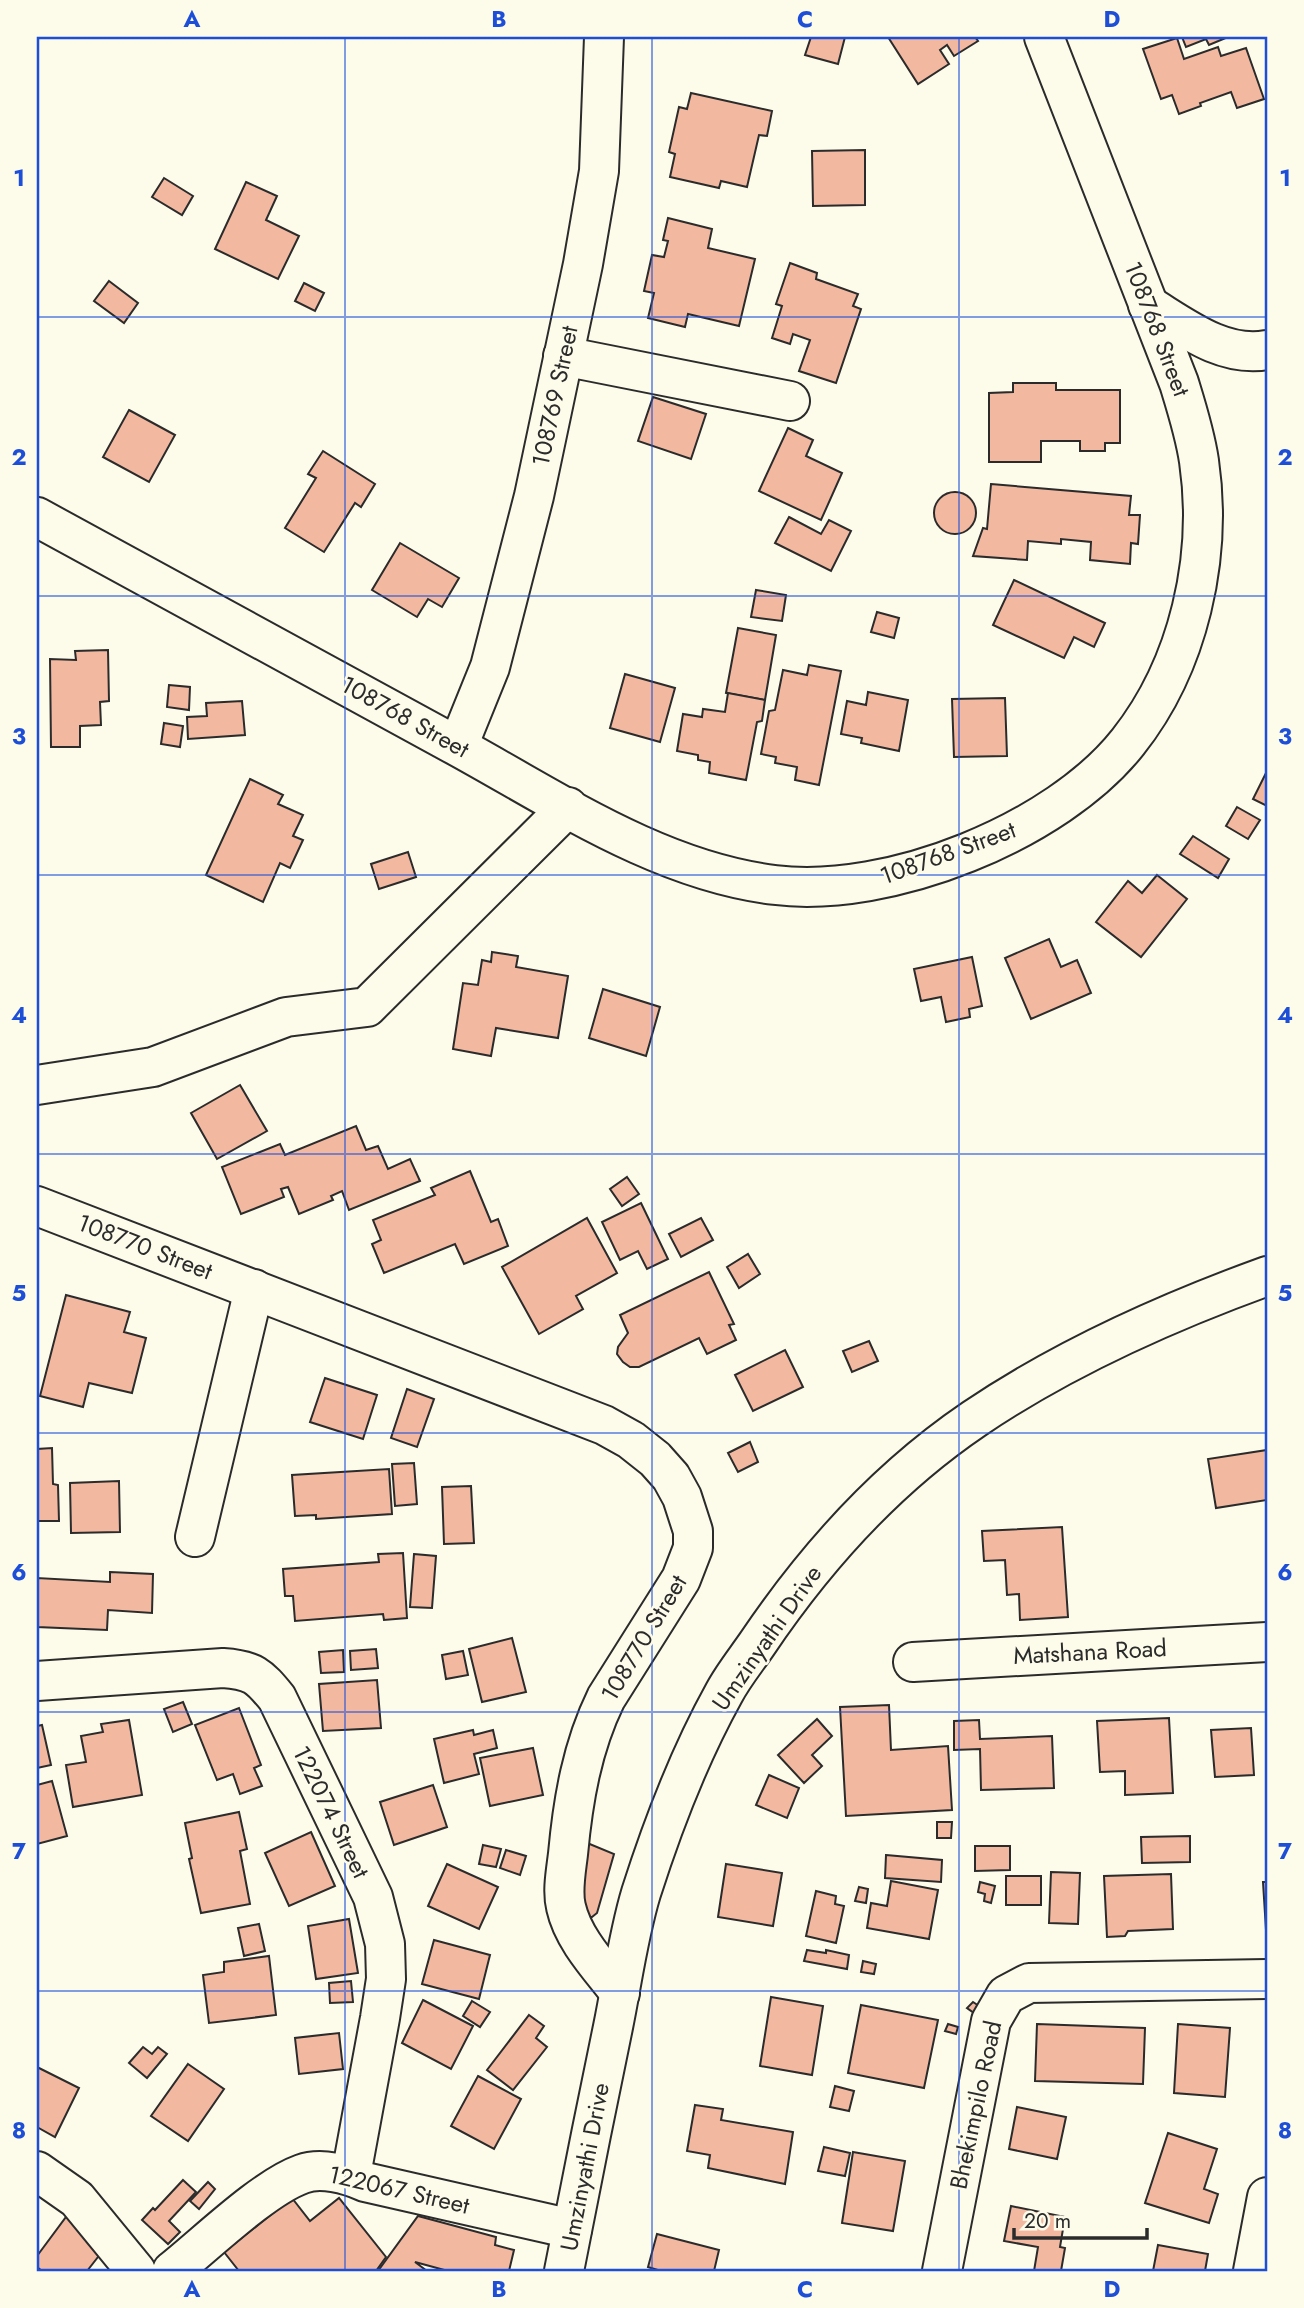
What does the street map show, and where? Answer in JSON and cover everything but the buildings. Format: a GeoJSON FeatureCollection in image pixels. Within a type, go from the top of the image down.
{"type":"FeatureCollection","features":[{"type":"Feature","properties":{"kind":"street","name":"108769 Street"},"geometry":{"type":"LineString","coordinates":[[458,746],[490,667],[534,496],[583,264],[599,171],[604,37]]}},
{"type":"Feature","properties":{"kind":"street","name":"108768 Street"},"geometry":{"type":"LineString","coordinates":[[37,517],[568,807],[676,859],[731,877],[777,885],[835,887],[873,881],[926,866],[998,838],[1056,807],[1100,773],[1132,736],[1168,675],[1191,614],[1202,533],[1202,488],[1192,422],[1054,39]]}},
{"type":"Feature","properties":{"kind":"street"},"geometry":{"type":"LineString","coordinates":[[1148,305],[1230,350],[1267,349]]}},
{"type":"Feature","properties":{"kind":"street"},"geometry":{"type":"LineString","coordinates":[[563,356],[790,401]]}},
{"type":"Feature","properties":{"kind":"street"},"geometry":{"type":"LineString","coordinates":[[37,1085],[153,1067],[286,1017],[367,1007],[568,807]]}},
{"type":"Feature","properties":{"kind":"street","name":"108770 Street"},"geometry":{"type":"LineString","coordinates":[[37,1206],[604,1426],[650,1454],[671,1477],[682,1497],[693,1531],[689,1564],[596,1718],[589,1737],[572,1816],[564,1897],[566,1908],[579,1938],[620,1993]]}},
{"type":"Feature","properties":{"kind":"street","name":"Umzinyathi Drive"},"geometry":{"type":"LineString","coordinates":[[564,2271],[640,1896],[671,1804],[699,1741],[725,1691],[775,1618],[812,1569],[853,1523],[910,1468],[973,1420],[1074,1358],[1145,1324],[1267,1276]]}},
{"type":"Feature","properties":{"kind":"street"},"geometry":{"type":"LineString","coordinates":[[195,1537],[254,1289]]}},
{"type":"Feature","properties":{"kind":"street","name":"Matshana Road"},"geometry":{"type":"LineString","coordinates":[[913,1662],[1267,1642]]}},
{"type":"Feature","properties":{"kind":"street","name":"122074 Street"},"geometry":{"type":"LineString","coordinates":[[37,1681],[223,1668],[244,1669],[254,1674],[277,1698],[373,1897],[385,1944],[386,1979],[351,2175]]}},
{"type":"Feature","properties":{"kind":"street","name":"Bhekimpilo Road"},"geometry":{"type":"LineString","coordinates":[[942,2271],[991,2021],[1006,1995],[1029,1983],[1267,1979]]}},
{"type":"Feature","properties":{"kind":"street"},"geometry":{"type":"LineString","coordinates":[[37,2171],[77,2199],[136,2271]]}},
{"type":"Feature","properties":{"kind":"street","name":"122067 Street"},"geometry":{"type":"LineString","coordinates":[[173,2271],[259,2200],[289,2180],[316,2171],[351,2175],[365,2182],[572,2229]]}},
{"type":"Feature","properties":{"kind":"street"},"geometry":{"type":"LineString","coordinates":[[1258,2267],[1267,2197]]}}]}
